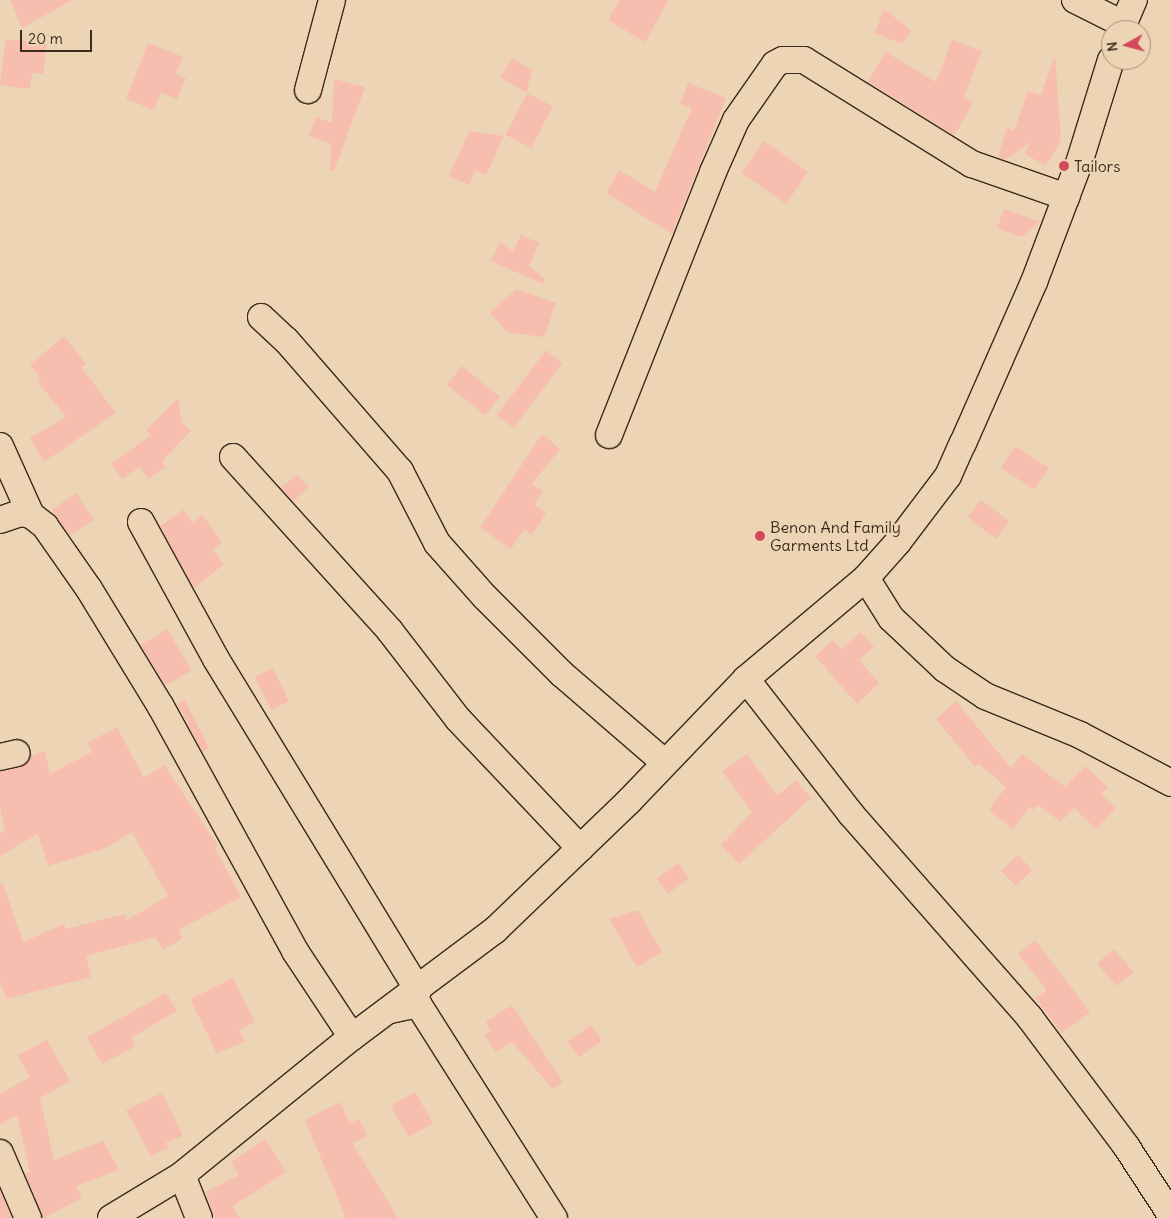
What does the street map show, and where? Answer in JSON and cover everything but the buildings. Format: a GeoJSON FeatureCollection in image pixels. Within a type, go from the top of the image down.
{"type":"FeatureCollection","features":[{"type":"Feature","properties":{"kind":"street"},"geometry":{"type":"LineString","coordinates":[[308,90],[332,0]]}},
{"type":"Feature","properties":{"kind":"street"},"geometry":{"type":"LineString","coordinates":[[1075,0],[1110,20]]}},
{"type":"Feature","properties":{"kind":"street"},"geometry":{"type":"LineString","coordinates":[[1125,20],[1134,0]]}},
{"type":"Feature","properties":{"kind":"street"},"geometry":{"type":"LineString","coordinates":[[609,435],[712,172],[736,120],[775,64],[783,60],[804,60],[972,164],[1066,197]]}},
{"type":"Feature","properties":{"kind":"street"},"geometry":{"type":"LineString","coordinates":[[111,1218],[182,1175],[352,1037],[418,990],[495,930],[580,848],[746,679],[866,578],[904,535],[948,476],[1034,282],[1066,197],[1108,70]]}},
{"type":"Feature","properties":{"kind":"street"},"geometry":{"type":"LineString","coordinates":[[261,317],[286,340],[400,471],[433,537],[479,590],[562,674],[664,762]]}},
{"type":"Feature","properties":{"kind":"street"},"geometry":{"type":"LineString","coordinates":[[0,446],[31,515],[45,526],[89,589],[160,707],[295,951],[352,1037]]}},
{"type":"Feature","properties":{"kind":"street"},"geometry":{"type":"LineString","coordinates":[[233,457],[390,631],[458,719],[580,848]]}},
{"type":"Feature","properties":{"kind":"street"},"geometry":{"type":"LineString","coordinates":[[0,520],[20,514],[31,515]]}},
{"type":"Feature","properties":{"kind":"street"},"geometry":{"type":"LineString","coordinates":[[141,522],[221,668],[418,990]]}},
{"type":"Feature","properties":{"kind":"street"},"geometry":{"type":"LineString","coordinates":[[866,578],[891,618],[945,669],[985,696],[1080,735],[1171,783]]}},
{"type":"Feature","properties":{"kind":"street"},"geometry":{"type":"LineString","coordinates":[[746,679],[851,814],[1030,1018],[1126,1146],[1171,1215]]}},
{"type":"Feature","properties":{"kind":"street"},"geometry":{"type":"LineString","coordinates":[[390,1010],[418,1004],[554,1218]]}},
{"type":"Feature","properties":{"kind":"street"},"geometry":{"type":"LineString","coordinates":[[0,1153],[28,1218]]}},
{"type":"Feature","properties":{"kind":"street"},"geometry":{"type":"LineString","coordinates":[[182,1175],[199,1218]]}},
{"type":"Feature","properties":{"kind":"place","name":"Tailors"},"geometry":{"type":"Point","coordinates":[1064,166]}},
{"type":"Feature","properties":{"kind":"place","name":"Benon And Family Garments Ltd"},"geometry":{"type":"Point","coordinates":[760,536]}}]}
